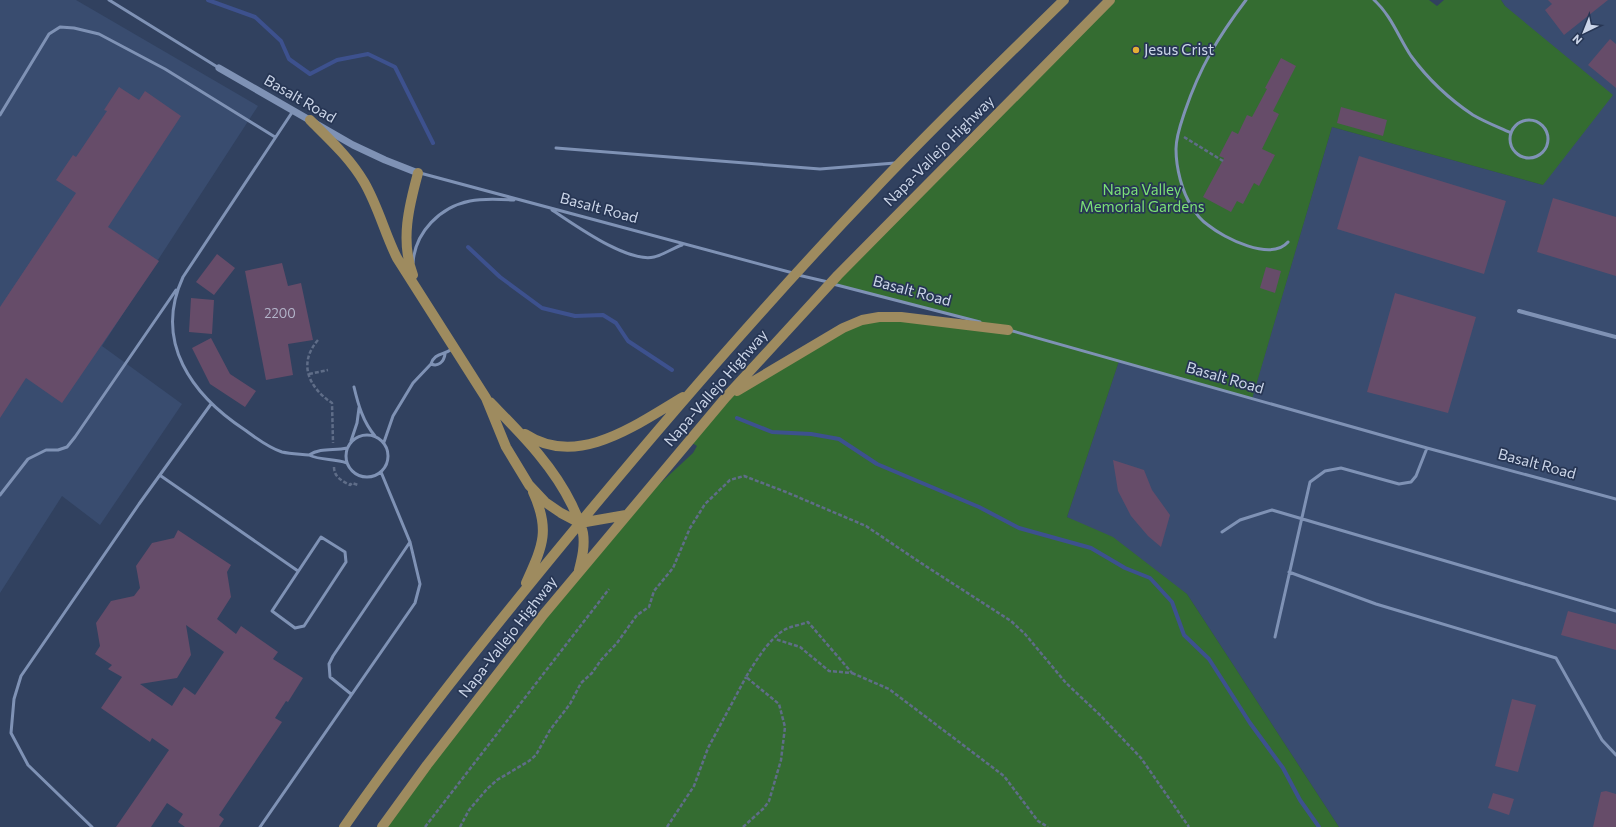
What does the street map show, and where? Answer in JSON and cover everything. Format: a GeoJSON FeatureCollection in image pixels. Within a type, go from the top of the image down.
{"type":"FeatureCollection","features":[{"type":"Feature","properties":{"kind":"main road","name":"Napa-Vallejo Highway"},"geometry":{"type":"LineString","coordinates":[[344,827],[416,730],[520,596],[690,393],[788,282],[901,162],[1064,0]]}},
{"type":"Feature","properties":{"kind":"main road","name":"Napa-Vallejo Highway"},"geometry":{"type":"LineString","coordinates":[[382,827],[492,679],[579,571],[726,397],[838,275],[1110,0]]}},
{"type":"Feature","properties":{"kind":"main road"},"geometry":{"type":"LineString","coordinates":[[310,120],[334,143],[364,182],[374,202],[388,240],[418,288]]}},
{"type":"Feature","properties":{"kind":"main road"},"geometry":{"type":"LineString","coordinates":[[418,172],[407,218],[406,243],[409,266],[429,310],[486,398],[506,447],[529,485],[542,518],[543,532],[540,550],[520,596]]}},
{"type":"Feature","properties":{"kind":"main road"},"geometry":{"type":"LineString","coordinates":[[726,397],[843,328],[862,320],[879,317],[901,317],[1008,330]]}},
{"type":"Feature","properties":{"kind":"main road"},"geometry":{"type":"LineString","coordinates":[[509,422],[527,435],[543,443],[559,448],[578,447],[598,442],[619,434],[690,393]]}},
{"type":"Feature","properties":{"kind":"main road"},"geometry":{"type":"LineString","coordinates":[[486,398],[542,457],[556,477],[580,523],[583,534],[583,549],[579,571]]}},
{"type":"Feature","properties":{"kind":"main road"},"geometry":{"type":"LineString","coordinates":[[529,485],[545,502],[560,513],[580,523],[626,515]]}},
{"type":"Feature","properties":{"kind":"street","name":"Basalt Road"},"geometry":{"type":"LineString","coordinates":[[219,68],[310,120],[385,160],[418,172]]}},
{"type":"Feature","properties":{"kind":"street"},"geometry":{"type":"LineString","coordinates":[[1519,311],[1616,337]]}},
{"type":"Feature","properties":{"kind":"lane"},"geometry":{"type":"LineString","coordinates":[[109,0],[219,68]]}},
{"type":"Feature","properties":{"kind":"lane"},"geometry":{"type":"LineString","coordinates":[[1246,0],[1227,25],[1205,61],[1189,98],[1178,134],[1176,148],[1177,167],[1186,197],[1191,207],[1200,218],[1217,232],[1246,246],[1269,250],[1282,247],[1288,242]]}},
{"type":"Feature","properties":{"kind":"lane"},"geometry":{"type":"LineString","coordinates":[[1374,0],[1380,5],[1411,55],[1436,85],[1452,100],[1474,115],[1511,134]]}},
{"type":"Feature","properties":{"kind":"lane"},"geometry":{"type":"LineString","coordinates":[[0,115],[49,34],[60,27],[67,27],[99,34],[165,68],[275,137]]}},
{"type":"Feature","properties":{"kind":"lane"},"geometry":{"type":"LineString","coordinates":[[0,495],[28,459],[46,450],[58,450],[67,447],[71,442],[178,287],[190,266],[293,110]]}},
{"type":"Feature","properties":{"kind":"lane"},"geometry":{"type":"LineString","coordinates":[[1530,120],[1536,121],[1545,129],[1548,142],[1546,147],[1537,156],[1525,157],[1519,155],[1512,146],[1511,134],[1518,124],[1530,120]]}},
{"type":"Feature","properties":{"kind":"lane"},"geometry":{"type":"LineString","coordinates":[[556,148],[820,169],[901,162]]}},
{"type":"Feature","properties":{"kind":"lane","name":"Basalt Road"},"geometry":{"type":"LineString","coordinates":[[418,172],[1008,330],[1427,448],[1616,499]]}},
{"type":"Feature","properties":{"kind":"lane"},"geometry":{"type":"LineString","coordinates":[[418,288],[413,269],[414,254],[419,239],[427,227],[438,216],[452,206],[470,201],[518,200]]}},
{"type":"Feature","properties":{"kind":"lane"},"geometry":{"type":"LineString","coordinates":[[549,208],[603,242],[630,255],[653,257],[683,244]]}},
{"type":"Feature","properties":{"kind":"lane"},"geometry":{"type":"LineString","coordinates":[[178,287],[172,314],[174,340],[187,370],[198,389],[211,404],[234,423],[270,446],[282,452],[309,455],[318,459],[338,460],[347,463],[356,474],[362,476],[369,477],[381,472],[388,461],[389,454],[384,442],[375,436],[371,431],[359,408],[354,387]]}},
{"type":"Feature","properties":{"kind":"lane"},"geometry":{"type":"LineString","coordinates":[[384,442],[393,416],[413,383],[431,364],[432,360],[436,356],[445,354],[454,348]]}},
{"type":"Feature","properties":{"kind":"lane"},"geometry":{"type":"LineString","coordinates":[[431,364],[435,366],[438,364],[442,361],[445,354]]}},
{"type":"Feature","properties":{"kind":"lane"},"geometry":{"type":"LineString","coordinates":[[92,827],[28,765],[11,733],[14,698],[21,676],[211,404]]}},
{"type":"Feature","properties":{"kind":"lane"},"geometry":{"type":"LineString","coordinates":[[347,463],[347,448],[351,442],[357,423],[359,408]]}},
{"type":"Feature","properties":{"kind":"lane"},"geometry":{"type":"LineString","coordinates":[[351,442],[365,434],[375,436]]}},
{"type":"Feature","properties":{"kind":"lane"},"geometry":{"type":"LineString","coordinates":[[309,455],[320,449],[340,450],[347,448]]}},
{"type":"Feature","properties":{"kind":"lane"},"geometry":{"type":"LineString","coordinates":[[1275,637],[1310,482],[1325,471],[1341,468],[1399,484],[1411,482],[1416,476],[1427,448]]}},
{"type":"Feature","properties":{"kind":"lane"},"geometry":{"type":"LineString","coordinates":[[260,827],[415,602],[420,584],[410,542],[381,472]]}},
{"type":"Feature","properties":{"kind":"lane"},"geometry":{"type":"LineString","coordinates":[[161,476],[298,571]]}},
{"type":"Feature","properties":{"kind":"lane"},"geometry":{"type":"LineString","coordinates":[[1222,532],[1240,520],[1272,510],[1616,611]]}},
{"type":"Feature","properties":{"kind":"lane"},"geometry":{"type":"LineString","coordinates":[[321,537],[345,552],[346,562],[304,626],[295,628],[272,611],[298,571],[321,537]]}},
{"type":"Feature","properties":{"kind":"lane"},"geometry":{"type":"LineString","coordinates":[[351,694],[330,677],[329,664],[410,542]]}},
{"type":"Feature","properties":{"kind":"lane"},"geometry":{"type":"LineString","coordinates":[[1289,572],[1376,604],[1556,658],[1602,740],[1616,755]]}},
{"type":"Feature","properties":{"kind":"path"},"geometry":{"type":"LineString","coordinates":[[1178,134],[1223,161]]}},
{"type":"Feature","properties":{"kind":"path"},"geometry":{"type":"LineString","coordinates":[[318,340],[312,347],[307,360],[308,374],[319,391],[332,403],[333,443]]}},
{"type":"Feature","properties":{"kind":"path"},"geometry":{"type":"LineString","coordinates":[[308,374],[328,370]]}},
{"type":"Feature","properties":{"kind":"path"},"geometry":{"type":"LineString","coordinates":[[334,465],[334,471],[338,478],[350,485],[352,483],[358,485]]}},
{"type":"Feature","properties":{"kind":"path"},"geometry":{"type":"LineString","coordinates":[[460,827],[469,810],[487,789],[497,780],[529,761],[536,755],[550,730],[570,704],[581,682],[592,674],[601,660],[628,630],[637,615],[649,607],[654,592],[674,568],[690,528],[705,504],[730,480],[744,476],[866,526],[920,563],[1011,621],[1025,634],[1066,683],[1100,715],[1141,758],[1189,827]]}},
{"type":"Feature","properties":{"kind":"path"},"geometry":{"type":"LineString","coordinates":[[425,827],[609,589]]}},
{"type":"Feature","properties":{"kind":"path"},"geometry":{"type":"LineString","coordinates":[[667,827],[694,786],[708,748],[746,677],[762,651],[784,630],[808,622],[852,673]]}},
{"type":"Feature","properties":{"kind":"path"},"geometry":{"type":"LineString","coordinates":[[775,639],[800,647],[830,671],[852,673],[888,689],[1004,776],[1038,820],[1048,827]]}},
{"type":"Feature","properties":{"kind":"path"},"geometry":{"type":"LineString","coordinates":[[743,827],[764,808],[769,801],[781,760],[785,727],[779,704],[746,677]]}},
{"type":"Feature","properties":{"kind":"shaded area"},"geometry":{"type":"Polygon","coordinates":[[[0,0],[76,0],[258,106],[102,346],[182,404],[100,525],[62,496],[0,593],[0,0]]]}},
{"type":"Feature","properties":{"kind":"shaded area"},"geometry":{"type":"Polygon","coordinates":[[[1501,0],[1616,0],[1616,827],[1339,827],[1187,594],[1067,517],[1119,361],[1252,398],[1332,127],[1543,185],[1505,6],[1501,0]]]}},
{"type":"Feature","properties":{"kind":"green space","name":"Napa Valley Memorial Gardens"},"geometry":{"type":"Polygon","coordinates":[[[1110,0],[1429,0],[1437,6],[1444,0],[1501,0],[1505,6],[1613,95],[1543,185],[1332,127],[1252,399],[1119,361],[1067,517],[1113,537],[1187,594],[1339,827],[382,827],[626,515],[693,453],[697,446],[689,441],[726,397],[843,328],[879,317],[1004,329],[833,284],[1110,0]]]}},
{"type":"Feature","properties":{"kind":"building"},"geometry":{"type":"Polygon","coordinates":[[[1548,0],[1608,0],[1564,35],[1545,10],[1552,4],[1548,0]]]}},
{"type":"Feature","properties":{"kind":"building"},"geometry":{"type":"Polygon","coordinates":[[[1610,39],[1616,44],[1616,88],[1588,65],[1610,39]]]}},
{"type":"Feature","properties":{"kind":"building"},"geometry":{"type":"Polygon","coordinates":[[[1281,58],[1296,66],[1273,111],[1279,114],[1262,149],[1275,155],[1259,186],[1254,183],[1243,204],[1237,201],[1231,212],[1203,197],[1224,158],[1219,156],[1232,131],[1238,134],[1247,115],[1252,117],[1281,58]]]}},
{"type":"Feature","properties":{"kind":"building"},"geometry":{"type":"Polygon","coordinates":[[[119,87],[139,100],[145,91],[181,116],[108,227],[159,261],[62,403],[26,378],[0,418],[0,307],[76,193],[56,180],[73,155],[76,157],[107,111],[104,110],[119,87]]]}},
{"type":"Feature","properties":{"kind":"building"},"geometry":{"type":"Polygon","coordinates":[[[1341,107],[1387,120],[1383,136],[1337,123],[1341,107]]]}},
{"type":"Feature","properties":{"kind":"building"},"geometry":{"type":"Polygon","coordinates":[[[1359,156],[1506,201],[1484,274],[1337,229],[1359,156]]]}},
{"type":"Feature","properties":{"kind":"building"},"geometry":{"type":"Polygon","coordinates":[[[1553,198],[1616,217],[1616,276],[1537,252],[1553,198]]]}},
{"type":"Feature","properties":{"kind":"building"},"geometry":{"type":"Polygon","coordinates":[[[217,254],[235,268],[214,295],[196,282],[217,254]]]}},
{"type":"Feature","properties":{"kind":"building"},"geometry":{"type":"Polygon","coordinates":[[[282,263],[288,286],[301,283],[313,340],[288,344],[293,375],[266,380],[245,271],[282,263]]]}},
{"type":"Feature","properties":{"kind":"building"},"geometry":{"type":"Polygon","coordinates":[[[1266,267],[1281,271],[1275,293],[1260,288],[1266,267]]]}},
{"type":"Feature","properties":{"kind":"building"},"geometry":{"type":"Polygon","coordinates":[[[1395,293],[1476,317],[1448,413],[1367,392],[1395,293]]]}},
{"type":"Feature","properties":{"kind":"building"},"geometry":{"type":"Polygon","coordinates":[[[191,298],[214,300],[212,334],[189,332],[191,298]]]}},
{"type":"Feature","properties":{"kind":"building"},"geometry":{"type":"Polygon","coordinates":[[[211,338],[230,374],[256,391],[245,407],[210,384],[192,348],[211,338]]]}},
{"type":"Feature","properties":{"kind":"building"},"geometry":{"type":"Polygon","coordinates":[[[1113,460],[1144,470],[1152,490],[1170,515],[1161,547],[1148,536],[1131,516],[1118,491],[1113,460]]]}},
{"type":"Feature","properties":{"kind":"building"},"geometry":{"type":"Polygon","coordinates":[[[178,530],[231,565],[227,572],[231,597],[217,619],[236,634],[241,626],[278,652],[273,659],[303,678],[288,702],[286,701],[275,718],[282,722],[219,815],[224,819],[219,827],[185,827],[178,822],[183,814],[167,803],[151,827],[116,827],[169,750],[152,738],[150,742],[101,708],[122,677],[108,669],[112,665],[95,654],[100,646],[96,623],[111,601],[134,596],[140,588],[136,566],[152,543],[174,538],[178,530]],[[186,625],[191,655],[177,678],[140,684],[172,706],[184,687],[195,695],[224,652],[186,625]]]}},
{"type":"Feature","properties":{"kind":"building"},"geometry":{"type":"Polygon","coordinates":[[[1568,611],[1616,624],[1616,650],[1561,635],[1568,611]]]}},
{"type":"Feature","properties":{"kind":"building"},"geometry":{"type":"Polygon","coordinates":[[[1512,699],[1536,705],[1518,772],[1495,766],[1512,699]]]}},
{"type":"Feature","properties":{"kind":"building"},"geometry":{"type":"Polygon","coordinates":[[[1606,791],[1616,794],[1616,827],[1593,827],[1601,792],[1606,791]]]}},
{"type":"Feature","properties":{"kind":"building"},"geometry":{"type":"Polygon","coordinates":[[[1493,793],[1514,799],[1509,815],[1488,808],[1493,793]]]}},
{"type":"Feature","properties":{"kind":"waterway"},"geometry":{"type":"LineString","coordinates":[[208,0],[255,17],[281,41],[289,59],[310,74],[337,60],[368,54],[395,67],[433,143]]}},
{"type":"Feature","properties":{"kind":"waterway"},"geometry":{"type":"LineString","coordinates":[[468,247],[500,277],[542,308],[575,316],[603,315],[616,323],[628,341],[672,370]]}},
{"type":"Feature","properties":{"kind":"waterway"},"geometry":{"type":"LineString","coordinates":[[737,418],[772,432],[811,434],[839,439],[877,464],[979,507],[1019,528],[1091,548],[1125,568],[1150,578],[1172,602],[1184,635],[1209,659],[1250,723],[1283,768],[1300,800],[1319,827]]}},
{"type":"Feature","properties":{"kind":"place","name":"Jesus Crist"},"geometry":{"type":"Point","coordinates":[1136,50]}}]}
